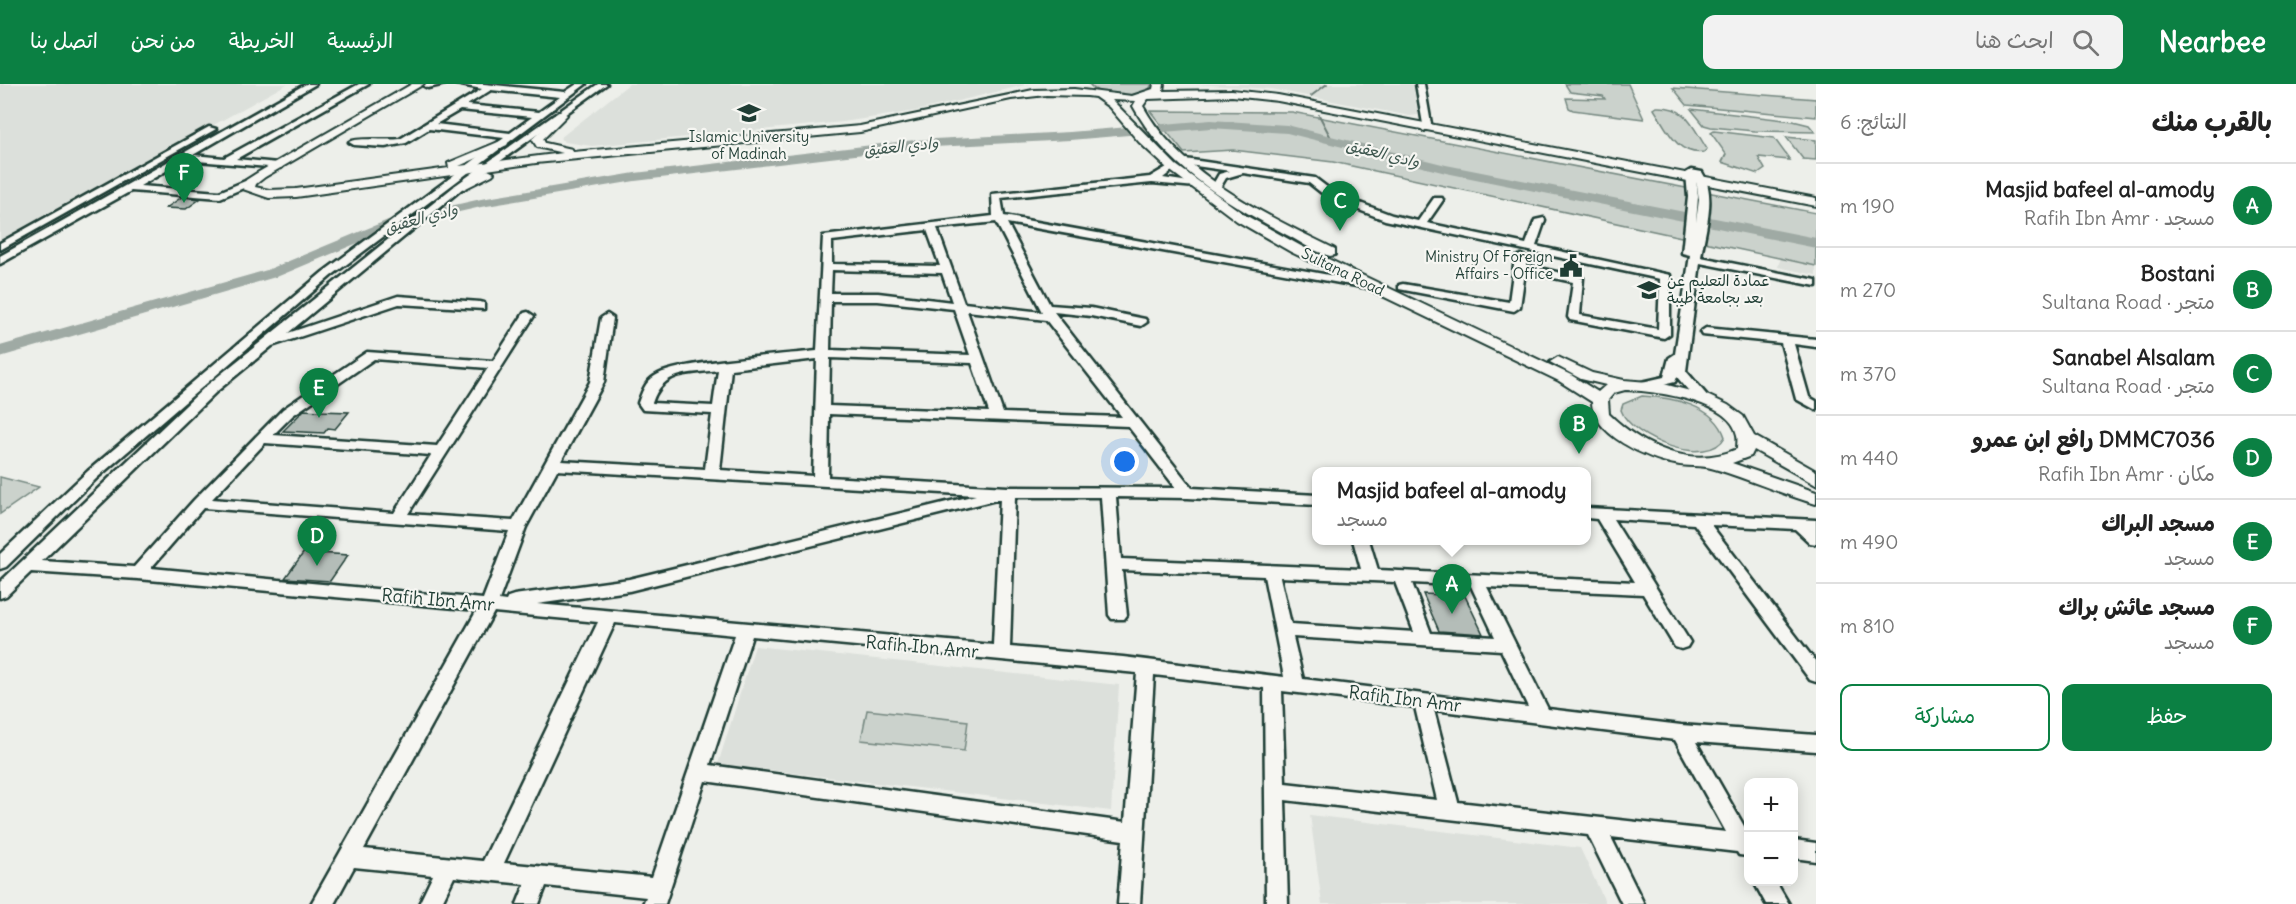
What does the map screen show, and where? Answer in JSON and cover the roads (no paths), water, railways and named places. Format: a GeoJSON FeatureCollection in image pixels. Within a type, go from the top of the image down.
{"type":"FeatureCollection","features":[{"type":"Feature","properties":{"kind":"main road"},"geometry":{"type":"LineString","coordinates":[[426,85],[278,166],[250,183],[249,189],[255,192],[281,194],[570,152],[885,121],[1052,84]]}},
{"type":"Feature","properties":{"kind":"main road","name":"Sultana Road"},"geometry":{"type":"LineString","coordinates":[[1078,84],[1113,105],[1158,155],[1177,161],[1315,245],[1587,376],[1624,385],[1675,389],[1703,399],[1735,419],[1745,430],[1749,440]]}},
{"type":"Feature","properties":{"kind":"main road"},"geometry":{"type":"LineString","coordinates":[[1145,99],[1158,91],[1159,84]]}},
{"type":"Feature","properties":{"kind":"main road"},"geometry":{"type":"LineString","coordinates":[[1175,84],[1202,89],[1259,91],[1425,126]]}},
{"type":"Feature","properties":{"kind":"main road"},"geometry":{"type":"LineString","coordinates":[[426,85],[264,183],[265,188],[296,190],[417,175],[459,163],[507,139]]}},
{"type":"Feature","properties":{"kind":"main road"},"geometry":{"type":"LineString","coordinates":[[492,164],[860,129],[913,120],[1026,94],[1093,94],[1121,99],[1145,99],[1232,93],[1262,95],[1816,202]]}},
{"type":"Feature","properties":{"kind":"main road","name":"Sultana Road"},"geometry":{"type":"LineString","coordinates":[[1145,99],[1141,115],[1193,185],[1241,218],[1333,267],[1565,378],[1600,400]]}},
{"type":"Feature","properties":{"kind":"main road"},"geometry":{"type":"LineString","coordinates":[[562,115],[539,135],[537,143],[547,148],[570,152]]}},
{"type":"Feature","properties":{"kind":"main road"},"geometry":{"type":"LineString","coordinates":[[460,186],[498,169],[544,159]]}},
{"type":"Feature","properties":{"kind":"main road"},"geometry":{"type":"LineString","coordinates":[[417,175],[441,177],[445,180],[440,189]]}},
{"type":"Feature","properties":{"kind":"main road"},"geometry":{"type":"LineString","coordinates":[[1696,177],[1816,196]]}},
{"type":"Feature","properties":{"kind":"main road"},"geometry":{"type":"LineString","coordinates":[[1624,385],[1608,390],[1600,400],[1601,414],[1619,433],[1636,444],[1685,460],[1711,463],[1816,498]]}},
{"type":"Feature","properties":{"kind":"main road"},"geometry":{"type":"LineString","coordinates":[[1711,463],[1732,460],[1745,452],[1749,440],[1816,479]]}},
{"type":"Feature","properties":{"kind":"street"},"geometry":{"type":"LineString","coordinates":[[0,248],[293,84]]}},
{"type":"Feature","properties":{"kind":"street"},"geometry":{"type":"LineString","coordinates":[[0,261],[312,84]]}},
{"type":"Feature","properties":{"kind":"street"},"geometry":{"type":"LineString","coordinates":[[226,161],[365,84]]}},
{"type":"Feature","properties":{"kind":"street"},"geometry":{"type":"LineString","coordinates":[[426,85],[441,84]]}},
{"type":"Feature","properties":{"kind":"street"},"geometry":{"type":"LineString","coordinates":[[460,84],[567,95]]}},
{"type":"Feature","properties":{"kind":"street"},"geometry":{"type":"LineString","coordinates":[[0,563],[93,474],[327,274],[582,84]]}},
{"type":"Feature","properties":{"kind":"street"},"geometry":{"type":"LineString","coordinates":[[0,592],[210,389],[460,186],[603,84]]}},
{"type":"Feature","properties":{"kind":"street"},"geometry":{"type":"LineString","coordinates":[[1420,84],[1425,126]]}},
{"type":"Feature","properties":{"kind":"street"},"geometry":{"type":"LineString","coordinates":[[354,142],[394,143],[410,138],[490,87]]}},
{"type":"Feature","properties":{"kind":"street"},"geometry":{"type":"LineString","coordinates":[[459,107],[540,115]]}},
{"type":"Feature","properties":{"kind":"street"},"geometry":{"type":"LineString","coordinates":[[429,126],[507,139]]}},
{"type":"Feature","properties":{"kind":"street"},"geometry":{"type":"LineString","coordinates":[[181,146],[199,148]]}},
{"type":"Feature","properties":{"kind":"street"},"geometry":{"type":"LineString","coordinates":[[183,158],[278,166]]}},
{"type":"Feature","properties":{"kind":"street"},"geometry":{"type":"LineString","coordinates":[[1152,180],[1163,175],[1177,161],[1312,180],[1332,196],[1348,204],[1420,225],[1666,277],[1664,334],[1574,317],[1579,280],[1519,267]]}},
{"type":"Feature","properties":{"kind":"street"},"geometry":{"type":"LineString","coordinates":[[1217,186],[1222,176],[1251,171]]}},
{"type":"Feature","properties":{"kind":"street"},"geometry":{"type":"LineString","coordinates":[[1696,177],[1699,198],[1679,371],[1703,399]]}},
{"type":"Feature","properties":{"kind":"street"},"geometry":{"type":"LineString","coordinates":[[1188,493],[1048,313],[999,218],[996,196],[1152,180],[1193,185]]}},
{"type":"Feature","properties":{"kind":"street"},"geometry":{"type":"LineString","coordinates":[[129,188],[220,195],[250,183]]}},
{"type":"Feature","properties":{"kind":"street"},"geometry":{"type":"LineString","coordinates":[[1420,225],[1438,200]]}},
{"type":"Feature","properties":{"kind":"street"},"geometry":{"type":"LineString","coordinates":[[820,482],[827,237],[999,218],[1373,286]]}},
{"type":"Feature","properties":{"kind":"street"},"geometry":{"type":"LineString","coordinates":[[1403,287],[1514,307],[1519,267],[1540,220]]}},
{"type":"Feature","properties":{"kind":"street"},"geometry":{"type":"LineString","coordinates":[[931,225],[998,418]]}},
{"type":"Feature","properties":{"kind":"street"},"geometry":{"type":"LineString","coordinates":[[1694,250],[1816,284]]}},
{"type":"Feature","properties":{"kind":"street"},"geometry":{"type":"LineString","coordinates":[[1647,385],[1670,379],[1694,250]]}},
{"type":"Feature","properties":{"kind":"street"},"geometry":{"type":"LineString","coordinates":[[827,267],[946,270]]}},
{"type":"Feature","properties":{"kind":"street"},"geometry":{"type":"LineString","coordinates":[[1312,275],[1329,275],[1333,273],[1333,267]]}},
{"type":"Feature","properties":{"kind":"street"},"geometry":{"type":"LineString","coordinates":[[1441,306],[1440,301],[1457,295]]}},
{"type":"Feature","properties":{"kind":"street"},"geometry":{"type":"LineString","coordinates":[[826,297],[878,297],[960,308],[1048,313],[1091,312],[1142,322]]}},
{"type":"Feature","properties":{"kind":"street"},"geometry":{"type":"LineString","coordinates":[[264,345],[398,300],[480,306]]}},
{"type":"Feature","properties":{"kind":"street"},"geometry":{"type":"LineString","coordinates":[[398,518],[528,316]]}},
{"type":"Feature","properties":{"kind":"street"},"geometry":{"type":"LineString","coordinates":[[322,904],[489,605],[518,527],[597,382],[607,318]]}},
{"type":"Feature","properties":{"kind":"street"},"geometry":{"type":"LineString","coordinates":[[1706,332],[1816,343]]}},
{"type":"Feature","properties":{"kind":"street"},"geometry":{"type":"LineString","coordinates":[[1786,340],[1803,399],[1816,406]]}},
{"type":"Feature","properties":{"kind":"street"},"geometry":{"type":"LineString","coordinates":[[719,410],[660,409],[645,403],[651,386],[661,376],[688,370],[825,354],[977,359]]}},
{"type":"Feature","properties":{"kind":"street"},"geometry":{"type":"LineString","coordinates":[[138,573],[199,503],[288,412],[372,355],[495,365]]}},
{"type":"Feature","properties":{"kind":"street"},"geometry":{"type":"LineString","coordinates":[[712,473],[724,366]]}},
{"type":"Feature","properties":{"kind":"street"},"geometry":{"type":"LineString","coordinates":[[823,410],[1131,422]]}},
{"type":"Feature","properties":{"kind":"street"},"geometry":{"type":"LineString","coordinates":[[262,440],[441,451]]}},
{"type":"Feature","properties":{"kind":"street"},"geometry":{"type":"LineString","coordinates":[[553,465],[1008,492],[1188,493],[1312,500]]}},
{"type":"Feature","properties":{"kind":"street"},"geometry":{"type":"LineString","coordinates":[[489,605],[629,585],[1008,492]]}},
{"type":"Feature","properties":{"kind":"street"},"geometry":{"type":"LineString","coordinates":[[1001,654],[1008,492]]}},
{"type":"Feature","properties":{"kind":"street"},"geometry":{"type":"LineString","coordinates":[[1108,493],[1119,615]]}},
{"type":"Feature","properties":{"kind":"street"},"geometry":{"type":"LineString","coordinates":[[199,503],[518,527]]}},
{"type":"Feature","properties":{"kind":"street"},"geometry":{"type":"LineString","coordinates":[[1595,514],[1816,525]]}},
{"type":"Feature","properties":{"kind":"street"},"geometry":{"type":"LineString","coordinates":[[1595,514],[1647,588],[1681,642]]}},
{"type":"Feature","properties":{"kind":"street"},"geometry":{"type":"LineString","coordinates":[[1699,519],[1816,675]]}},
{"type":"Feature","properties":{"kind":"street"},"geometry":{"type":"LineString","coordinates":[[1799,524],[1816,539]]}},
{"type":"Feature","properties":{"kind":"street"},"geometry":{"type":"LineString","coordinates":[[1362,545],[1371,575]]}},
{"type":"Feature","properties":{"kind":"street"},"geometry":{"type":"LineString","coordinates":[[1114,564],[1647,588]]}},
{"type":"Feature","properties":{"kind":"street","name":"Rafih Ibn Amr"},"geometry":{"type":"LineString","coordinates":[[26,566],[138,573],[1146,667],[1681,733],[1816,743]]}},
{"type":"Feature","properties":{"kind":"street"},"geometry":{"type":"LineString","coordinates":[[1271,571],[1295,686]]}},
{"type":"Feature","properties":{"kind":"street"},"geometry":{"type":"LineString","coordinates":[[1401,576],[1425,639]]}},
{"type":"Feature","properties":{"kind":"street"},"geometry":{"type":"LineString","coordinates":[[1476,580],[1542,716]]}},
{"type":"Feature","properties":{"kind":"street"},"geometry":{"type":"LineString","coordinates":[[489,871],[609,617]]}},
{"type":"Feature","properties":{"kind":"street"},"geometry":{"type":"LineString","coordinates":[[1284,630],[1507,644]]}},
{"type":"Feature","properties":{"kind":"street"},"geometry":{"type":"LineString","coordinates":[[348,856],[539,876],[657,896],[745,631]]}},
{"type":"Feature","properties":{"kind":"street"},"geometry":{"type":"LineString","coordinates":[[1129,904],[1146,667]]}},
{"type":"Feature","properties":{"kind":"street"},"geometry":{"type":"LineString","coordinates":[[1273,683],[1277,904]]}},
{"type":"Feature","properties":{"kind":"street"},"geometry":{"type":"LineString","coordinates":[[1423,701],[1450,810]]}},
{"type":"Feature","properties":{"kind":"street"},"geometry":{"type":"LineString","coordinates":[[1681,733],[1744,842]]}},
{"type":"Feature","properties":{"kind":"street"},"geometry":{"type":"LineString","coordinates":[[698,772],[1134,832]]}},
{"type":"Feature","properties":{"kind":"street"},"geometry":{"type":"LineString","coordinates":[[1275,790],[1744,847]]}},
{"type":"Feature","properties":{"kind":"street"},"geometry":{"type":"LineString","coordinates":[[1595,827],[1633,904]]}},
{"type":"Feature","properties":{"kind":"street"},"geometry":{"type":"LineString","coordinates":[[1798,850],[1816,852]]}},
{"type":"Feature","properties":{"kind":"street"},"geometry":{"type":"LineString","coordinates":[[430,904],[448,867]]}},
{"type":"Feature","properties":{"kind":"street"},"geometry":{"type":"LineString","coordinates":[[528,904],[539,876]]}},
{"type":"Feature","properties":{"kind":"street"},"geometry":{"type":"LineString","coordinates":[[1767,886],[1778,904]]}},
{"type":"Feature","properties":{"kind":"waterway"},"geometry":{"type":"LineString","coordinates":[[1311,96],[1327,84]]}},
{"type":"Feature","properties":{"kind":"waterway"},"geometry":{"type":"LineString","coordinates":[[1319,115],[1331,138]]}},
{"type":"Feature","properties":{"kind":"waterway","name":"وادي العقيق"},"geometry":{"type":"LineString","coordinates":[[0,352],[273,273],[393,223],[481,203],[635,177],[915,144],[1070,136],[1211,124],[1287,129],[1446,169],[1816,243]]}},
{"type":"Feature","properties":{"kind":"place","name":"Islamic University of Madinah"},"geometry":{"type":"Point","coordinates":[749,113]}},
{"type":"Feature","properties":{"kind":"place","name":"مسجد عائش براك"},"geometry":{"type":"Point","coordinates":[184,203]}},
{"type":"Feature","properties":{"kind":"place","name":"Sanabel Alsalam"},"geometry":{"type":"Point","coordinates":[1340,231]}},
{"type":"Feature","properties":{"kind":"place","name":"Ministry Of Foreign Affairs - Office"},"geometry":{"type":"Point","coordinates":[1571,266]}},
{"type":"Feature","properties":{"kind":"place","name":"عمادة التعليم عن بعد بجامعة طيبة"},"geometry":{"type":"Point","coordinates":[1649,290]}},
{"type":"Feature","properties":{"kind":"place","name":"مسجد البراك"},"geometry":{"type":"Point","coordinates":[319,418]}},
{"type":"Feature","properties":{"kind":"place","name":"Bostani"},"geometry":{"type":"Point","coordinates":[1579,454]}},
{"type":"Feature","properties":{"kind":"place","name":"DMMC7036 رافع ابن عمرو"},"geometry":{"type":"Point","coordinates":[317,566]}},
{"type":"Feature","properties":{"kind":"place","name":"Masjid bafeel al-amody"},"geometry":{"type":"Point","coordinates":[1452,614]}}]}
